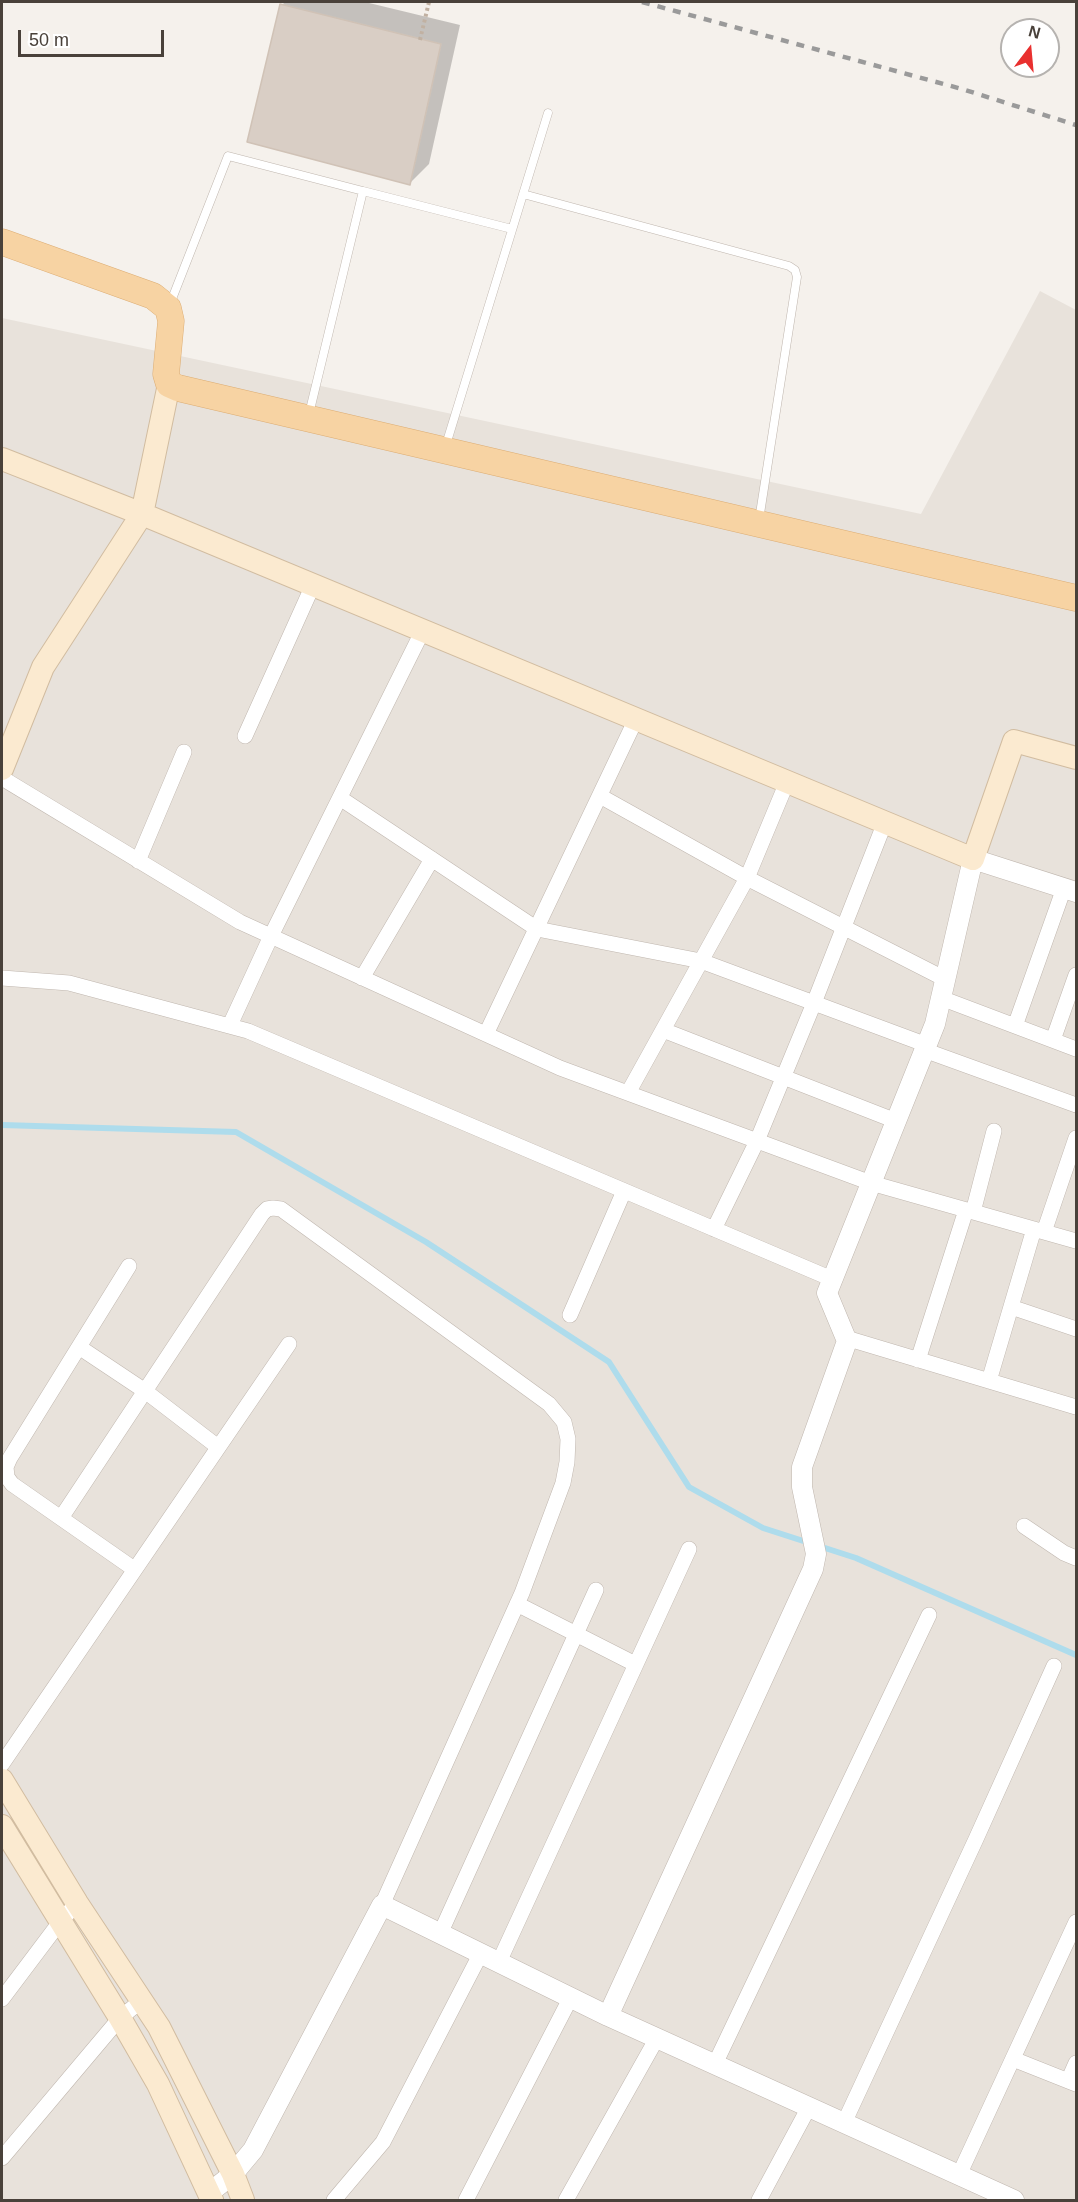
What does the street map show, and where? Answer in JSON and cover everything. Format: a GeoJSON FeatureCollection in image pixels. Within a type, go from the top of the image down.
{"type":"FeatureCollection","features":[{"type":"Feature","properties":{"kind":"main road"},"geometry":{"type":"LineString","coordinates":[[2,242],[153,296],[168,308],[171,321],[166,375],[169,384],[142,514],[43,667],[2,769]]}},
{"type":"Feature","properties":{"kind":"main road"},"geometry":{"type":"LineString","coordinates":[[169,384],[308,419],[1077,598]]}},
{"type":"Feature","properties":{"kind":"main road"},"geometry":{"type":"LineString","coordinates":[[2,459],[142,514],[973,859],[1014,741],[1077,758]]}},
{"type":"Feature","properties":{"kind":"main road"},"geometry":{"type":"LineString","coordinates":[[2,1780],[77,1903],[159,2027],[233,2174],[243,2200]]}},
{"type":"Feature","properties":{"kind":"main road"},"geometry":{"type":"LineString","coordinates":[[2,1826],[158,2084],[210,2197]]}},
{"type":"Feature","properties":{"kind":"street"},"geometry":{"type":"LineString","coordinates":[[245,736],[313,585]]}},
{"type":"Feature","properties":{"kind":"street"},"geometry":{"type":"LineString","coordinates":[[230,1025],[271,936],[423,630]]}},
{"type":"Feature","properties":{"kind":"street"},"geometry":{"type":"LineString","coordinates":[[486,1034],[636,719]]}},
{"type":"Feature","properties":{"kind":"street"},"geometry":{"type":"LineString","coordinates":[[138,861],[184,752]]}},
{"type":"Feature","properties":{"kind":"street"},"geometry":{"type":"LineString","coordinates":[[2,778],[240,922],[560,1068],[871,1183],[1077,1241]]}},
{"type":"Feature","properties":{"kind":"street"},"geometry":{"type":"LineString","coordinates":[[628,1093],[747,878],[787,782]]}},
{"type":"Feature","properties":{"kind":"street"},"geometry":{"type":"LineString","coordinates":[[600,796],[747,878],[843,928],[943,988],[1016,1026],[1077,1048]]}},
{"type":"Feature","properties":{"kind":"street"},"geometry":{"type":"LineString","coordinates":[[340,798],[537,929],[701,961],[1077,1105]]}},
{"type":"Feature","properties":{"kind":"street"},"geometry":{"type":"LineString","coordinates":[[714,1229],[757,1141],[784,1077],[885,822]]}},
{"type":"Feature","properties":{"kind":"street"},"geometry":{"type":"LineString","coordinates":[[362,978],[432,859]]}},
{"type":"Feature","properties":{"kind":"street"},"geometry":{"type":"LineString","coordinates":[[608,2016],[813,1569],[816,1554],[802,1487],[802,1467],[847,1341],[826,1293],[935,1024],[973,859],[1070,890],[1016,1026]]}},
{"type":"Feature","properties":{"kind":"street"},"geometry":{"type":"LineString","coordinates":[[1053,1040],[1077,975]]}},
{"type":"Feature","properties":{"kind":"street"},"geometry":{"type":"LineString","coordinates":[[2,978],[69,983],[258,1034],[832,1279]]}},
{"type":"Feature","properties":{"kind":"street"},"geometry":{"type":"LineString","coordinates":[[663,1030],[896,1121]]}},
{"type":"Feature","properties":{"kind":"street"},"geometry":{"type":"LineString","coordinates":[[918,1360],[994,1131]]}},
{"type":"Feature","properties":{"kind":"street"},"geometry":{"type":"LineString","coordinates":[[989,1381],[1011,1307],[1039,1231],[1071,1171],[1077,1138]]}},
{"type":"Feature","properties":{"kind":"street"},"geometry":{"type":"LineString","coordinates":[[570,1315],[624,1191]]}},
{"type":"Feature","properties":{"kind":"street"},"geometry":{"type":"LineString","coordinates":[[61,1518],[262,1214],[267,1209],[273,1208],[280,1209],[549,1404],[564,1422],[568,1439],[563,1483],[518,1604],[382,1905],[253,2150],[210,2197]]}},
{"type":"Feature","properties":{"kind":"street"},"geometry":{"type":"LineString","coordinates":[[129,1266],[6,1467],[7,1477],[12,1484],[134,1569]]}},
{"type":"Feature","properties":{"kind":"street"},"geometry":{"type":"LineString","coordinates":[[1011,1307],[1077,1329]]}},
{"type":"Feature","properties":{"kind":"street"},"geometry":{"type":"LineString","coordinates":[[846,1338],[1077,1407]]}},
{"type":"Feature","properties":{"kind":"street"},"geometry":{"type":"LineString","coordinates":[[2,1764],[289,1344]]}},
{"type":"Feature","properties":{"kind":"street"},"geometry":{"type":"LineString","coordinates":[[79,1347],[145,1391],[218,1447]]}},
{"type":"Feature","properties":{"kind":"street"},"geometry":{"type":"LineString","coordinates":[[1024,1526],[1064,1554],[1077,1558]]}},
{"type":"Feature","properties":{"kind":"street"},"geometry":{"type":"LineString","coordinates":[[499,1962],[689,1549]]}},
{"type":"Feature","properties":{"kind":"street"},"geometry":{"type":"LineString","coordinates":[[440,1934],[596,1590]]}},
{"type":"Feature","properties":{"kind":"street"},"geometry":{"type":"LineString","coordinates":[[518,1604],[635,1664]]}},
{"type":"Feature","properties":{"kind":"street"},"geometry":{"type":"LineString","coordinates":[[715,2064],[929,1615]]}},
{"type":"Feature","properties":{"kind":"street"},"geometry":{"type":"LineString","coordinates":[[844,2123],[1054,1666]]}},
{"type":"Feature","properties":{"kind":"street"},"geometry":{"type":"LineString","coordinates":[[2,1999],[77,1903]]}},
{"type":"Feature","properties":{"kind":"street"},"geometry":{"type":"LineString","coordinates":[[382,1905],[608,2016],[1014,2200]]}},
{"type":"Feature","properties":{"kind":"street"},"geometry":{"type":"LineString","coordinates":[[959,2175],[1077,1922]]}},
{"type":"Feature","properties":{"kind":"street"},"geometry":{"type":"LineString","coordinates":[[334,2200],[383,2142],[481,1953]]}},
{"type":"Feature","properties":{"kind":"street"},"geometry":{"type":"LineString","coordinates":[[466,2200],[571,1997]]}},
{"type":"Feature","properties":{"kind":"street"},"geometry":{"type":"LineString","coordinates":[[2,2158],[120,2018],[141,2001]]}},
{"type":"Feature","properties":{"kind":"street"},"geometry":{"type":"LineString","coordinates":[[566,2200],[657,2038]]}},
{"type":"Feature","properties":{"kind":"street"},"geometry":{"type":"LineString","coordinates":[[1013,2059],[1072,2083],[1077,2063]]}},
{"type":"Feature","properties":{"kind":"street"},"geometry":{"type":"LineString","coordinates":[[759,2200],[809,2107]]}},
{"type":"Feature","properties":{"kind":"lane"},"geometry":{"type":"LineString","coordinates":[[444,451],[548,113]]}},
{"type":"Feature","properties":{"kind":"lane"},"geometry":{"type":"LineString","coordinates":[[168,308],[228,156],[512,229]]}},
{"type":"Feature","properties":{"kind":"lane"},"geometry":{"type":"LineString","coordinates":[[308,419],[363,191]]}},
{"type":"Feature","properties":{"kind":"lane"},"geometry":{"type":"LineString","coordinates":[[523,194],[789,266],[795,270],[797,277],[758,525]]}},
{"type":"Feature","properties":{"kind":"path"},"geometry":{"type":"LineString","coordinates":[[420,40],[429,2]]}},
{"type":"Feature","properties":{"kind":"shaded area"},"geometry":{"type":"Polygon","coordinates":[[[1040,291],[1076,310],[1076,2200],[2,2200],[2,318],[921,514],[1040,291]]]}},
{"type":"Feature","properties":{"kind":"building"},"geometry":{"type":"Polygon","coordinates":[[[280,4],[441,44],[410,185],[247,142],[280,4]]]}},
{"type":"Feature","properties":{"kind":"waterway"},"geometry":{"type":"LineString","coordinates":[[2,1125],[236,1132],[426,1242],[609,1362],[689,1487],[763,1528],[856,1558],[1076,1655]]}},
{"type":"Feature","properties":{"kind":"railway"},"geometry":{"type":"LineString","coordinates":[[642,2],[962,89],[1076,125]]}}]}
